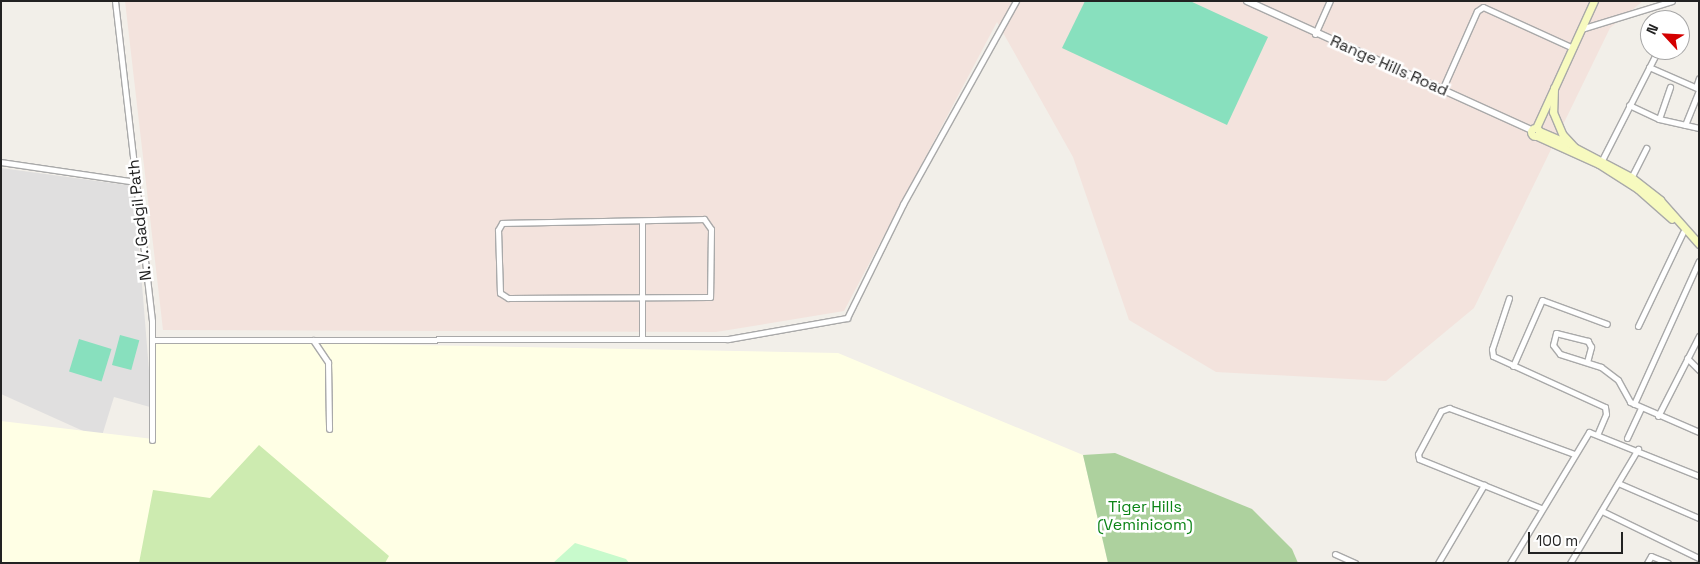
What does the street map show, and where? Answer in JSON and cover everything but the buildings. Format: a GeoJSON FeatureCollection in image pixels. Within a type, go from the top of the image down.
{"type":"FeatureCollection","features":[{"type":"Feature","properties":{"kind":"main road"},"geometry":{"type":"LineString","coordinates":[[1594,1],[1536,131],[1584,157],[1601,162],[1660,200],[1699,244]]}},
{"type":"Feature","properties":{"kind":"main road"},"geometry":{"type":"LineString","coordinates":[[1554,88],[1555,118],[1563,135],[1574,146]]}},
{"type":"Feature","properties":{"kind":"main road","name":"Range Hills Road"},"geometry":{"type":"LineString","coordinates":[[1536,131],[1574,146],[1601,162]]}},
{"type":"Feature","properties":{"kind":"main road"},"geometry":{"type":"LineString","coordinates":[[1630,180],[1670,217],[1699,250]]}},
{"type":"Feature","properties":{"kind":"street","name":"N. V. Gadgil Path"},"geometry":{"type":"LineString","coordinates":[[115,1],[152,340],[152,440]]}},
{"type":"Feature","properties":{"kind":"street"},"geometry":{"type":"LineString","coordinates":[[152,340],[728,339],[847,318],[903,204],[1016,1]]}},
{"type":"Feature","properties":{"kind":"street","name":"Range Hills Road"},"geometry":{"type":"LineString","coordinates":[[1247,1],[1316,34],[1536,131]]}},
{"type":"Feature","properties":{"kind":"street"},"geometry":{"type":"LineString","coordinates":[[1316,34],[1330,1]]}},
{"type":"Feature","properties":{"kind":"street"},"geometry":{"type":"LineString","coordinates":[[1581,29],[1672,1]]}},
{"type":"Feature","properties":{"kind":"street"},"geometry":{"type":"LineString","coordinates":[[1442,90],[1477,11],[1483,7],[1572,48]]}},
{"type":"Feature","properties":{"kind":"street"},"geometry":{"type":"LineString","coordinates":[[1601,162],[1653,60]]}},
{"type":"Feature","properties":{"kind":"street"},"geometry":{"type":"LineString","coordinates":[[1649,67],[1698,89]]}},
{"type":"Feature","properties":{"kind":"street"},"geometry":{"type":"LineString","coordinates":[[1685,125],[1698,89],[1699,78]]}},
{"type":"Feature","properties":{"kind":"street"},"geometry":{"type":"LineString","coordinates":[[1659,119],[1670,87]]}},
{"type":"Feature","properties":{"kind":"street"},"geometry":{"type":"LineString","coordinates":[[1630,105],[1659,119],[1699,128]]}},
{"type":"Feature","properties":{"kind":"street"},"geometry":{"type":"LineString","coordinates":[[1630,180],[1646,148]]}},
{"type":"Feature","properties":{"kind":"street"},"geometry":{"type":"LineString","coordinates":[[1,162],[136,182]]}},
{"type":"Feature","properties":{"kind":"street"},"geometry":{"type":"LineString","coordinates":[[704,219],[711,230],[710,297],[505,298],[500,293],[498,230],[505,222],[642,220],[704,219]]}},
{"type":"Feature","properties":{"kind":"street"},"geometry":{"type":"LineString","coordinates":[[642,220],[642,340]]}},
{"type":"Feature","properties":{"kind":"street"},"geometry":{"type":"LineString","coordinates":[[1638,326],[1683,232]]}},
{"type":"Feature","properties":{"kind":"street"},"geometry":{"type":"LineString","coordinates":[[1634,404],[1699,261]]}},
{"type":"Feature","properties":{"kind":"street"},"geometry":{"type":"LineString","coordinates":[[1510,298],[1491,352],[1495,358],[1604,407],[1606,414],[1598,433]]}},
{"type":"Feature","properties":{"kind":"street"},"geometry":{"type":"LineString","coordinates":[[1513,366],[1542,300],[1607,324]]}},
{"type":"Feature","properties":{"kind":"street"},"geometry":{"type":"LineString","coordinates":[[1587,362],[1591,347],[1588,341],[1556,333],[1553,339],[1555,350],[1587,362],[1601,367],[1618,380],[1634,404],[1658,416],[1699,432]]}},
{"type":"Feature","properties":{"kind":"street"},"geometry":{"type":"LineString","coordinates":[[1658,416],[1699,336]]}},
{"type":"Feature","properties":{"kind":"street"},"geometry":{"type":"LineString","coordinates":[[313,340],[328,362],[329,429]]}},
{"type":"Feature","properties":{"kind":"street"},"geometry":{"type":"LineString","coordinates":[[1687,358],[1699,370]]}},
{"type":"Feature","properties":{"kind":"street"},"geometry":{"type":"LineString","coordinates":[[1541,508],[1418,458],[1445,408],[1574,454]]}},
{"type":"Feature","properties":{"kind":"street"},"geometry":{"type":"LineString","coordinates":[[1628,438],[1641,408]]}},
{"type":"Feature","properties":{"kind":"street"},"geometry":{"type":"LineString","coordinates":[[1510,563],[1541,508],[1589,432],[1598,433],[1638,449],[1699,476]]}},
{"type":"Feature","properties":{"kind":"street"},"geometry":{"type":"LineString","coordinates":[[1570,563],[1638,449]]}},
{"type":"Feature","properties":{"kind":"street"},"geometry":{"type":"LineString","coordinates":[[1618,483],[1699,518]]}},
{"type":"Feature","properties":{"kind":"street"},"geometry":{"type":"LineString","coordinates":[[1438,563],[1484,485]]}},
{"type":"Feature","properties":{"kind":"street"},"geometry":{"type":"LineString","coordinates":[[1602,511],[1699,558]]}},
{"type":"Feature","properties":{"kind":"street"},"geometry":{"type":"LineString","coordinates":[[1334,554],[1355,563]]}},
{"type":"Feature","properties":{"kind":"street"},"geometry":{"type":"LineString","coordinates":[[1647,563],[1651,556],[1668,563]]}},
{"type":"Feature","properties":{"kind":"shaded area"},"geometry":{"type":"Polygon","coordinates":[[[125,1],[1643,1],[1610,28],[1474,308],[1386,381],[1216,372],[1129,320],[1073,157],[997,22],[844,311],[716,332],[163,330],[125,1]]]}},
{"type":"Feature","properties":{"kind":"shaded area"},"geometry":{"type":"Polygon","coordinates":[[[1,168],[134,186],[151,395],[150,407],[114,397],[101,439],[1,394],[1,168]]]}},
{"type":"Feature","properties":{"kind":"shaded area"},"geometry":{"type":"Polygon","coordinates":[[[152,340],[838,353],[1083,455],[1108,563],[1,563],[1,421],[153,439],[152,340]]]}},
{"type":"Feature","properties":{"kind":"green space"},"geometry":{"type":"Polygon","coordinates":[[[1085,1],[1190,1],[1268,37],[1227,125],[1062,48],[1085,1]]]}},
{"type":"Feature","properties":{"kind":"green space"},"geometry":{"type":"Polygon","coordinates":[[[120,335],[139,340],[131,370],[112,365],[120,335]]]}},
{"type":"Feature","properties":{"kind":"green space"},"geometry":{"type":"Polygon","coordinates":[[[79,339],[112,349],[102,381],[69,372],[79,339]]]}},
{"type":"Feature","properties":{"kind":"green space"},"geometry":{"type":"Polygon","coordinates":[[[259,445],[389,556],[385,563],[139,563],[153,490],[210,498],[259,445]]]}},
{"type":"Feature","properties":{"kind":"green space","name":"Tiger Hills (Veminicom)"},"geometry":{"type":"Polygon","coordinates":[[[1115,453],[1252,509],[1292,549],[1298,563],[1108,563],[1083,455],[1115,453]]]}},
{"type":"Feature","properties":{"kind":"green space"},"geometry":{"type":"Polygon","coordinates":[[[575,543],[626,559],[629,563],[553,563],[575,543]]]}}]}
